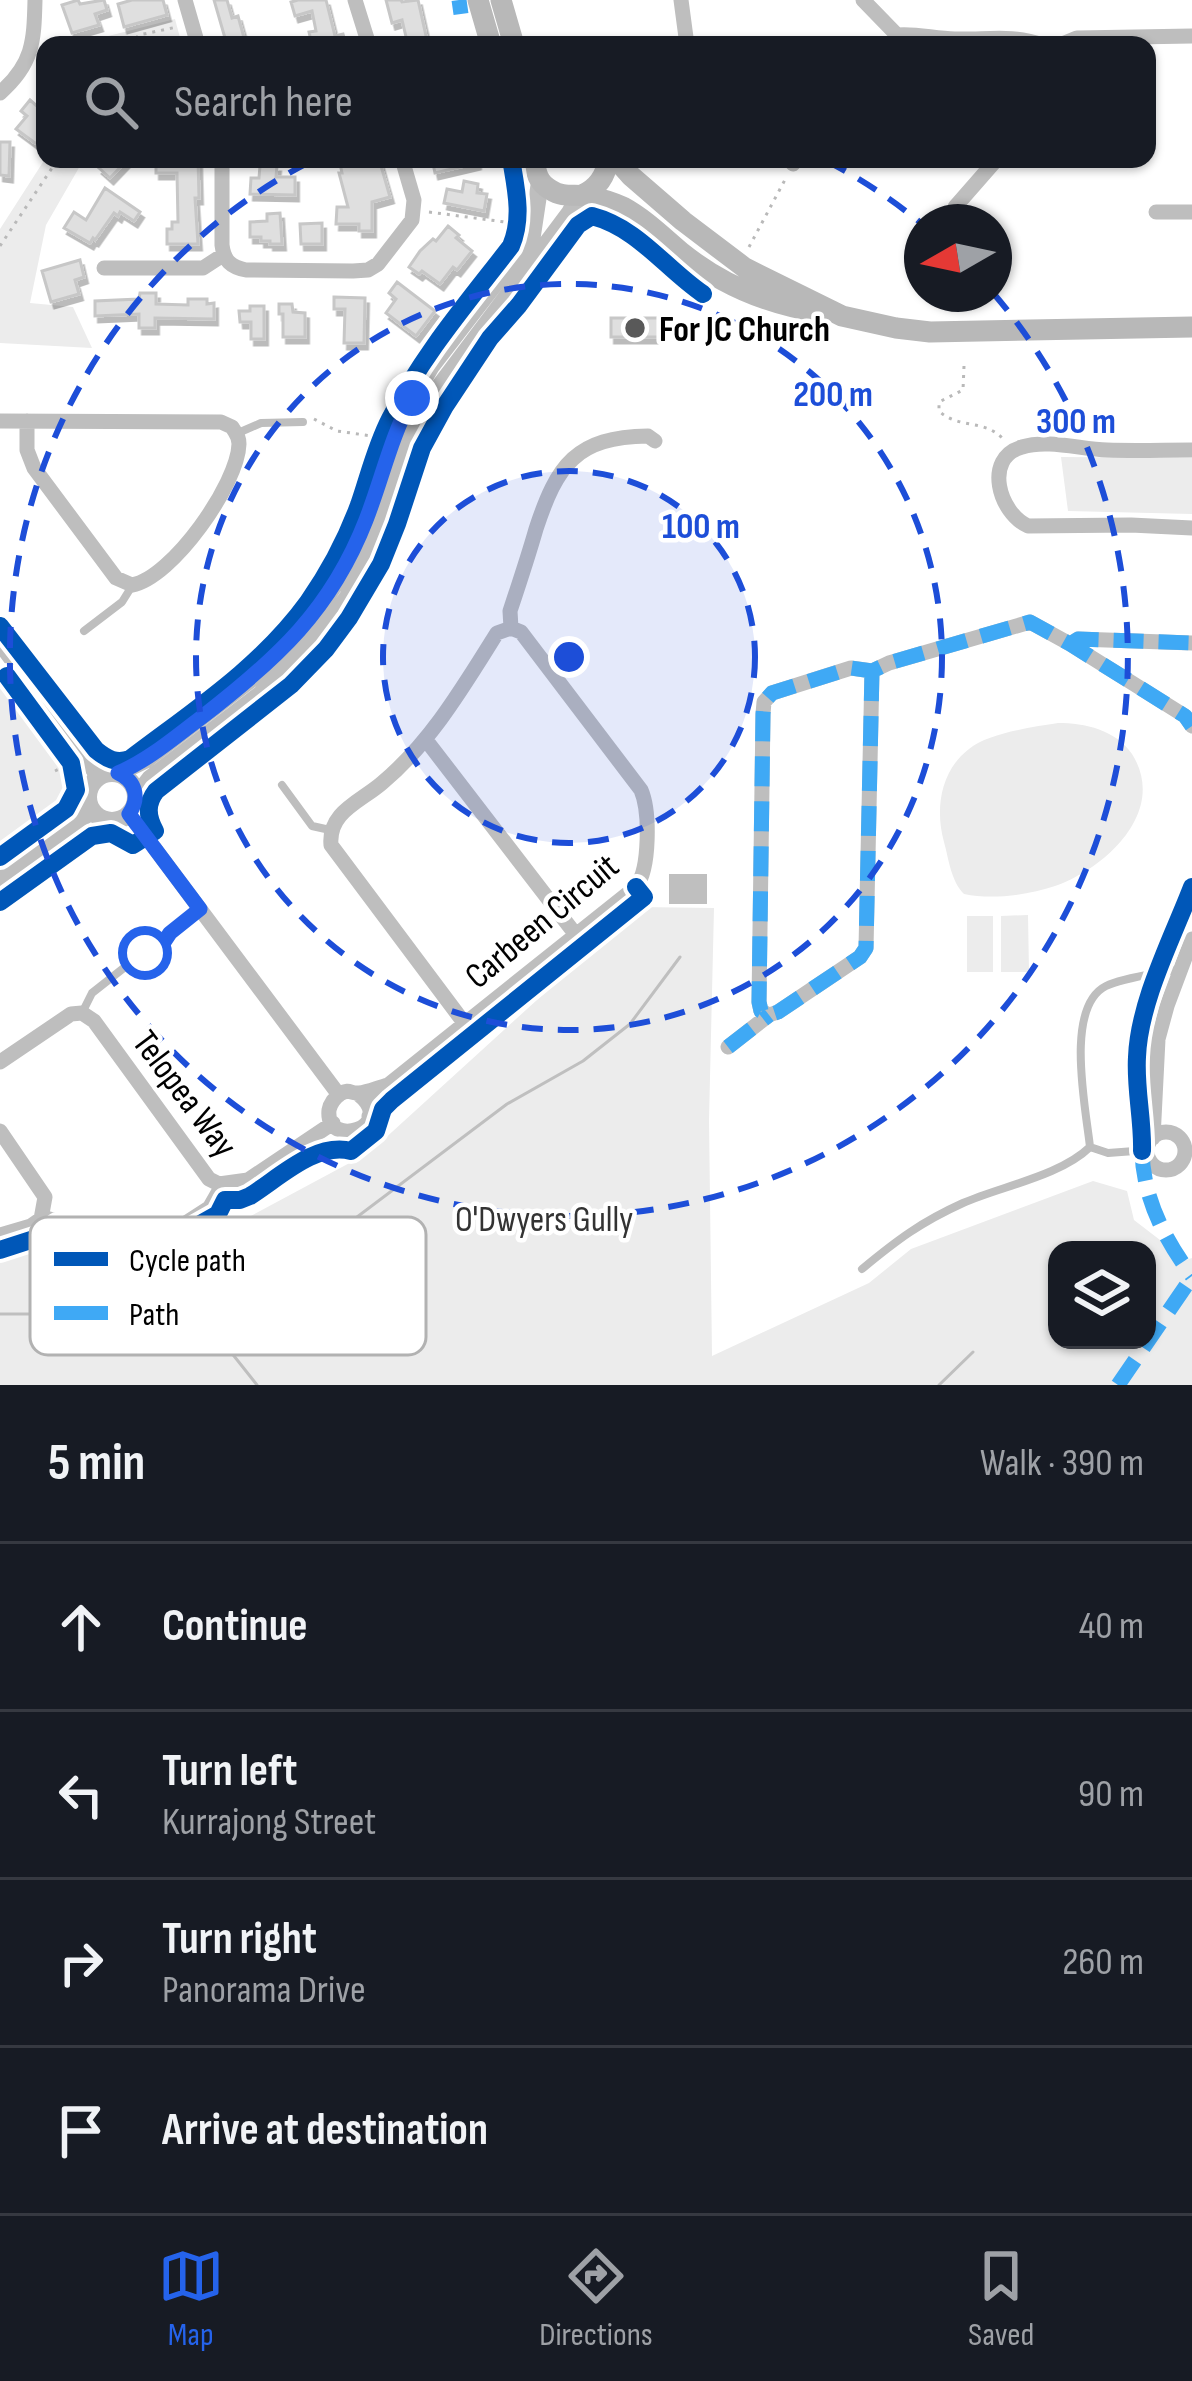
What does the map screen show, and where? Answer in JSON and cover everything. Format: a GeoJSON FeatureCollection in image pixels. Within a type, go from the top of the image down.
{"type":"FeatureCollection","features":[{"type":"Feature","properties":{"kind":"main road"},"geometry":{"type":"LineString","coordinates":[[478,0],[488,36]]}},
{"type":"Feature","properties":{"kind":"main road"},"geometry":{"type":"LineString","coordinates":[[502,0],[512,36]]}},
{"type":"Feature","properties":{"kind":"main road"},"geometry":{"type":"LineString","coordinates":[[536,168],[540,182],[561,196],[580,195],[622,207],[710,273],[778,304],[930,332],[1192,327]]}},
{"type":"Feature","properties":{"kind":"main road"},"geometry":{"type":"LineString","coordinates":[[580,195],[598,184],[608,168]]}},
{"type":"Feature","properties":{"kind":"main road"},"geometry":{"type":"LineString","coordinates":[[622,168],[745,268],[842,316]]}},
{"type":"Feature","properties":{"kind":"street"},"geometry":{"type":"LineString","coordinates":[[0,93],[33,49],[35,0]]}},
{"type":"Feature","properties":{"kind":"street"},"geometry":{"type":"LineString","coordinates":[[184,0],[195,36]]}},
{"type":"Feature","properties":{"kind":"street"},"geometry":{"type":"LineString","coordinates":[[355,0],[365,36]]}},
{"type":"Feature","properties":{"kind":"street"},"geometry":{"type":"LineString","coordinates":[[681,0],[686,36]]}},
{"type":"Feature","properties":{"kind":"street"},"geometry":{"type":"LineString","coordinates":[[863,0],[883,17],[892,36]]}},
{"type":"Feature","properties":{"kind":"street"},"geometry":{"type":"LineString","coordinates":[[1156,37],[1192,36]]}},
{"type":"Feature","properties":{"kind":"street"},"geometry":{"type":"LineString","coordinates":[[222,168],[223,255],[233,268],[246,270],[368,270],[378,264],[415,210],[404,168]]}},
{"type":"Feature","properties":{"kind":"street"},"geometry":{"type":"LineString","coordinates":[[958,204],[989,168]]}},
{"type":"Feature","properties":{"kind":"street"},"geometry":{"type":"LineString","coordinates":[[540,182],[532,235],[431,366],[412,398],[382,466],[366,520],[338,579],[314,615],[256,675],[146,760],[89,788],[92,810],[109,821],[132,806],[150,779],[260,695],[330,622],[348,597],[375,540],[410,436],[435,393],[580,195]]}},
{"type":"Feature","properties":{"kind":"street"},"geometry":{"type":"LineString","coordinates":[[1156,212],[1192,212]]}},
{"type":"Feature","properties":{"kind":"street"},"geometry":{"type":"LineString","coordinates":[[104,268],[203,268],[223,255]]}},
{"type":"Feature","properties":{"kind":"street"},"geometry":{"type":"LineString","coordinates":[[0,421],[27,421],[221,422],[232,427],[239,445],[217,503],[182,551],[150,578],[132,585],[116,578],[34,468],[27,450],[27,421]]}},
{"type":"Feature","properties":{"kind":"street"},"geometry":{"type":"LineString","coordinates":[[330,830],[335,820],[384,782],[426,740],[497,633],[512,628],[510,611],[548,492],[566,463],[618,436],[648,436],[655,441]]}},
{"type":"Feature","properties":{"kind":"street"},"geometry":{"type":"LineString","coordinates":[[1192,450],[1031,445],[1009,451],[998,466],[1010,514],[1028,526],[1192,527]]}},
{"type":"Feature","properties":{"kind":"street"},"geometry":{"type":"LineString","coordinates":[[769,1015],[761,1011],[759,1002],[764,702],[772,693],[851,668],[872,671],[1030,622],[1190,714]]}},
{"type":"Feature","properties":{"kind":"street","name":"Carbeen Circuit"},"geometry":{"type":"LineString","coordinates":[[358,1094],[388,1084],[636,887],[645,875],[646,801],[641,790],[521,632],[512,628]]}},
{"type":"Feature","properties":{"kind":"street"},"geometry":{"type":"LineString","coordinates":[[1070,644],[1078,639],[1192,643]]}},
{"type":"Feature","properties":{"kind":"street"},"geometry":{"type":"LineString","coordinates":[[0,644],[108,775],[131,782],[132,806],[200,909],[339,1094]]}},
{"type":"Feature","properties":{"kind":"street"},"geometry":{"type":"LineString","coordinates":[[728,1047],[866,949],[872,671]]}},
{"type":"Feature","properties":{"kind":"street"},"geometry":{"type":"LineString","coordinates":[[426,740],[576,934]]}},
{"type":"Feature","properties":{"kind":"street"},"geometry":{"type":"LineString","coordinates":[[0,880],[92,810]]}},
{"type":"Feature","properties":{"kind":"street","name":"Carbeen Circuit"},"geometry":{"type":"LineString","coordinates":[[330,830],[332,844],[464,1024]]}},
{"type":"Feature","properties":{"kind":"street"},"geometry":{"type":"LineString","coordinates":[[1155,1095],[1185,1147],[1183,1160],[1168,1170],[1149,1159],[1158,1039],[1192,939]]}},
{"type":"Feature","properties":{"kind":"street"},"geometry":{"type":"LineString","coordinates":[[0,1062],[71,1014],[82,1013]]}},
{"type":"Feature","properties":{"kind":"street","name":"Telopea Way"},"geometry":{"type":"LineString","coordinates":[[82,1013],[94,1022],[209,1179],[219,1184],[248,1180],[333,1123]]}},
{"type":"Feature","properties":{"kind":"street","name":"Carbeen Circuit"},"geometry":{"type":"LineString","coordinates":[[369,1116],[388,1084]]}},
{"type":"Feature","properties":{"kind":"street"},"geometry":{"type":"LineString","coordinates":[[339,1094],[358,1094],[367,1102],[369,1116],[363,1127],[344,1132],[333,1123],[329,1111],[339,1094]]}},
{"type":"Feature","properties":{"kind":"street"},"geometry":{"type":"LineString","coordinates":[[0,1131],[45,1197],[42,1217]]}},
{"type":"Feature","properties":{"kind":"street"},"geometry":{"type":"LineString","coordinates":[[1150,1144],[1163,1132],[1174,1134]]}},
{"type":"Feature","properties":{"kind":"street"},"geometry":{"type":"LineString","coordinates":[[0,1235],[30,1226]]}},
{"type":"Feature","properties":{"kind":"lane"},"geometry":{"type":"LineString","coordinates":[[237,434],[261,423],[305,417]]}},
{"type":"Feature","properties":{"kind":"lane"},"geometry":{"type":"LineString","coordinates":[[84,631],[122,602],[132,585]]}},
{"type":"Feature","properties":{"kind":"lane"},"geometry":{"type":"LineString","coordinates":[[282,784],[312,826],[330,830]]}},
{"type":"Feature","properties":{"kind":"lane"},"geometry":{"type":"LineString","coordinates":[[82,1013],[92,993],[124,967]]}},
{"type":"Feature","properties":{"kind":"lane"},"geometry":{"type":"LineString","coordinates":[[1090,1147],[1080,1039],[1092,996],[1108,985],[1181,969]]}},
{"type":"Feature","properties":{"kind":"lane"},"geometry":{"type":"LineString","coordinates":[[1090,1147],[1108,1153],[1150,1144]]}},
{"type":"Feature","properties":{"kind":"lane"},"geometry":{"type":"LineString","coordinates":[[862,1269],[909,1230],[964,1202],[1074,1162],[1090,1147]]}},
{"type":"Feature","properties":{"kind":"lane"},"geometry":{"type":"LineString","coordinates":[[188,1217],[207,1205],[219,1184]]}},
{"type":"Feature","properties":{"kind":"lane"},"geometry":{"type":"LineString","coordinates":[[43,1214],[54,1217]]}},
{"type":"Feature","properties":{"kind":"path"},"geometry":{"type":"LineString","coordinates":[[139,36],[192,26]]}},
{"type":"Feature","properties":{"kind":"path"},"geometry":{"type":"LineString","coordinates":[[0,246],[52,168]]}},
{"type":"Feature","properties":{"kind":"path"},"geometry":{"type":"LineString","coordinates":[[748,250],[791,168]]}},
{"type":"Feature","properties":{"kind":"path"},"geometry":{"type":"LineString","coordinates":[[515,238],[518,201]]}},
{"type":"Feature","properties":{"kind":"path"},"geometry":{"type":"LineString","coordinates":[[415,210],[505,223],[515,238]]}},
{"type":"Feature","properties":{"kind":"path"},"geometry":{"type":"LineString","coordinates":[[964,366],[963,390],[939,402],[939,411],[948,419],[993,428],[1009,451]]}},
{"type":"Feature","properties":{"kind":"path"},"geometry":{"type":"LineString","coordinates":[[305,417],[337,431],[382,436]]}},
{"type":"Feature","properties":{"kind":"path"},"geometry":{"type":"LineString","coordinates":[[58,746],[51,777],[76,790]]}},
{"type":"Feature","properties":{"kind":"path"},"geometry":{"type":"LineString","coordinates":[[124,967],[145,953],[158,951],[170,933],[200,909]]}},
{"type":"Feature","properties":{"kind":"green space"},"geometry":{"type":"Polygon","coordinates":[[[175,19],[180,36],[108,36],[175,19]]]}},
{"type":"Feature","properties":{"kind":"green space"},"geometry":{"type":"Polygon","coordinates":[[[39,168],[79,168],[46,225],[30,303],[73,307],[92,348],[0,343],[0,229],[39,168]]]}},
{"type":"Feature","properties":{"kind":"green space"},"geometry":{"type":"Polygon","coordinates":[[[1061,457],[1192,458],[1192,514],[1068,511],[1061,457]]]}},
{"type":"Feature","properties":{"kind":"green space"},"geometry":{"type":"Polygon","coordinates":[[[0,679],[71,769],[72,786],[66,805],[0,853],[0,679]]]}},
{"type":"Feature","properties":{"kind":"green space"},"geometry":{"type":"Polygon","coordinates":[[[1058,723],[1099,730],[1132,754],[1141,775],[1137,816],[1126,835],[1094,866],[1055,886],[1022,894],[964,894],[951,870],[941,830],[942,792],[952,768],[969,749],[987,739],[1058,723]]]}},
{"type":"Feature","properties":{"kind":"green space","name":"O'Dwyers Gully"},"geometry":{"type":"Polygon","coordinates":[[[639,907],[714,908],[709,1120],[712,1356],[869,1283],[911,1249],[1093,1181],[1127,1191],[1134,1220],[1186,1260],[1192,1258],[1192,1385],[0,1385],[0,1257],[30,1247],[30,1355],[426,1355],[426,1217],[249,1217],[370,1152],[639,907]]]}},
{"type":"Feature","properties":{"kind":"green space"},"geometry":{"type":"Polygon","coordinates":[[[1028,915],[1029,972],[1001,972],[1001,916],[1028,915]]]}},
{"type":"Feature","properties":{"kind":"green space"},"geometry":{"type":"Polygon","coordinates":[[[967,916],[993,916],[993,972],[967,972],[967,916]]]}},
{"type":"Feature","properties":{"kind":"shaded area"},"geometry":{"type":"Polygon","coordinates":[[[669,874],[707,874],[707,904],[669,904],[669,874]]]}},
{"type":"Feature","properties":{"kind":"building"},"geometry":{"type":"Polygon","coordinates":[[[78,0],[80,4],[104,0],[107,10],[95,14],[99,25],[72,33],[62,5],[78,0]]]}},
{"type":"Feature","properties":{"kind":"building"},"geometry":{"type":"Polygon","coordinates":[[[163,0],[167,15],[124,27],[118,4],[163,0]]]}},
{"type":"Feature","properties":{"kind":"building"},"geometry":{"type":"Polygon","coordinates":[[[214,0],[227,0],[244,36],[224,36],[214,0]]]}},
{"type":"Feature","properties":{"kind":"building"},"geometry":{"type":"Polygon","coordinates":[[[326,0],[335,36],[310,36],[309,32],[316,31],[312,11],[295,16],[291,2],[326,0]]]}},
{"type":"Feature","properties":{"kind":"building"},"geometry":{"type":"Polygon","coordinates":[[[386,0],[418,0],[426,36],[406,36],[402,20],[392,23],[386,0]]]}},
{"type":"Feature","properties":{"kind":"building"},"geometry":{"type":"Polygon","coordinates":[[[30,100],[36,105],[36,143],[16,129],[27,116],[21,111],[30,100]]]}},
{"type":"Feature","properties":{"kind":"building"},"geometry":{"type":"Polygon","coordinates":[[[0,142],[10,142],[9,176],[0,175],[0,142]]]}},
{"type":"Feature","properties":{"kind":"building"},"geometry":{"type":"Polygon","coordinates":[[[99,168],[119,168],[110,178],[99,168]]]}},
{"type":"Feature","properties":{"kind":"building"},"geometry":{"type":"Polygon","coordinates":[[[156,168],[198,168],[198,244],[167,244],[167,229],[178,222],[177,173],[156,173],[156,168]]]}},
{"type":"Feature","properties":{"kind":"building"},"geometry":{"type":"Polygon","coordinates":[[[260,168],[277,168],[276,177],[295,177],[295,195],[250,194],[251,178],[259,178],[260,168]]]}},
{"type":"Feature","properties":{"kind":"building"},"geometry":{"type":"Polygon","coordinates":[[[341,168],[382,168],[390,197],[372,202],[372,231],[359,231],[359,224],[336,224],[337,207],[348,207],[341,168]]]}},
{"type":"Feature","properties":{"kind":"building"},"geometry":{"type":"Polygon","coordinates":[[[464,181],[478,184],[477,193],[487,194],[484,211],[444,203],[447,189],[462,192],[464,181]]]}},
{"type":"Feature","properties":{"kind":"building"},"geometry":{"type":"Polygon","coordinates":[[[105,188],[140,212],[134,221],[114,213],[90,243],[64,228],[74,212],[86,220],[105,188]]]}},
{"type":"Feature","properties":{"kind":"building"},"geometry":{"type":"Polygon","coordinates":[[[280,213],[282,244],[250,237],[250,222],[267,221],[267,214],[280,213]]]}},
{"type":"Feature","properties":{"kind":"building"},"geometry":{"type":"Polygon","coordinates":[[[322,223],[322,244],[301,244],[300,224],[322,223]]]}},
{"type":"Feature","properties":{"kind":"building"},"geometry":{"type":"Polygon","coordinates":[[[448,226],[472,251],[440,284],[409,267],[448,226]]]}},
{"type":"Feature","properties":{"kind":"building"},"geometry":{"type":"Polygon","coordinates":[[[80,260],[84,277],[75,280],[79,294],[51,302],[42,271],[80,260]]]}},
{"type":"Feature","properties":{"kind":"building"},"geometry":{"type":"Polygon","coordinates":[[[397,282],[435,311],[416,336],[386,313],[396,299],[389,293],[397,282]]]}},
{"type":"Feature","properties":{"kind":"building"},"geometry":{"type":"Polygon","coordinates":[[[140,293],[156,293],[156,304],[188,305],[188,299],[207,299],[207,304],[214,303],[214,319],[155,318],[155,328],[139,328],[139,314],[95,316],[95,301],[139,299],[140,293]]]}},
{"type":"Feature","properties":{"kind":"building"},"geometry":{"type":"Polygon","coordinates":[[[334,297],[365,298],[364,343],[344,343],[345,309],[334,309],[334,297]]]}},
{"type":"Feature","properties":{"kind":"building"},"geometry":{"type":"Polygon","coordinates":[[[279,304],[292,304],[293,312],[305,313],[305,337],[283,337],[279,304]]]}},
{"type":"Feature","properties":{"kind":"building"},"geometry":{"type":"Polygon","coordinates":[[[250,306],[264,306],[264,339],[251,339],[251,322],[240,322],[239,311],[250,311],[250,306]]]}},
{"type":"Feature","properties":{"kind":"building","name":"For JC Church"},"geometry":{"type":"Polygon","coordinates":[[[611,318],[659,318],[659,337],[611,337],[611,318]]]}},
{"type":"Feature","properties":{"kind":"waterway"},"geometry":{"type":"LineString","coordinates":[[357,1217],[507,1104],[583,1061],[630,1024],[680,957]]}},
{"type":"Feature","properties":{"kind":"waterway"},"geometry":{"type":"LineString","coordinates":[[0,1314],[30,1314]]}},
{"type":"Feature","properties":{"kind":"waterway"},"geometry":{"type":"LineString","coordinates":[[939,1385],[973,1352]]}},
{"type":"Feature","properties":{"kind":"waterway"},"geometry":{"type":"LineString","coordinates":[[233,1355],[257,1385]]}},
{"type":"Feature","properties":{"kind":"marked path"},"geometry":{"type":"LineString","coordinates":[[459,0],[461,14]]}},
{"type":"Feature","properties":{"kind":"marked path"},"geometry":{"type":"LineString","coordinates":[[872,671],[866,948],[860,957],[769,1015],[761,1011],[759,1002],[763,714],[764,702],[772,693],[851,668],[872,671],[1030,622],[1185,716],[1192,726]]}},
{"type":"Feature","properties":{"kind":"marked path"},"geometry":{"type":"LineString","coordinates":[[1070,644],[1078,639],[1192,643]]}},
{"type":"Feature","properties":{"kind":"marked path"},"geometry":{"type":"LineString","coordinates":[[728,1047],[769,1015]]}},
{"type":"Feature","properties":{"kind":"marked path"},"geometry":{"type":"LineString","coordinates":[[1142,1151],[1157,1218],[1192,1276]]}},
{"type":"Feature","properties":{"kind":"marked path"},"geometry":{"type":"LineString","coordinates":[[1118,1385],[1192,1277]]}},
{"type":"Feature","properties":{"kind":"cycle path"},"geometry":{"type":"LineString","coordinates":[[0,626],[96,750],[116,761],[130,759],[247,668],[289,626],[323,579],[348,531],[403,395],[511,246],[518,214],[512,168]]}},
{"type":"Feature","properties":{"kind":"cycle path"},"geometry":{"type":"LineString","coordinates":[[0,902],[92,836],[111,833],[133,845],[155,831],[149,810],[156,791],[291,685],[326,649],[381,564],[422,448],[445,406],[490,338],[578,225],[592,216],[623,230],[703,294]]}},
{"type":"Feature","properties":{"kind":"cycle path"},"geometry":{"type":"LineString","coordinates":[[0,857],[66,809],[76,790],[71,763],[7,676]]}},
{"type":"Feature","properties":{"kind":"cycle path"},"geometry":{"type":"LineString","coordinates":[[213,1217],[225,1200],[250,1196],[311,1157],[351,1151],[376,1131],[383,1109],[392,1100],[644,897],[636,887]]}},
{"type":"Feature","properties":{"kind":"cycle path"},"geometry":{"type":"LineString","coordinates":[[1142,1151],[1139,1036],[1158,971],[1192,887]]}},
{"type":"Feature","properties":{"kind":"cycle path"},"geometry":{"type":"LineString","coordinates":[[0,1250],[30,1240]]}},
{"type":"Feature","properties":{"kind":"place","name":"For JC Church"},"geometry":{"type":"Point","coordinates":[635,328]}},
{"type":"Feature","properties":{"kind":"route"},"geometry":{"type":"LineString","coordinates":[[145,953],[158,951],[170,933],[200,909],[129,814],[135,789],[118,773],[146,760],[256,675],[314,615],[338,579],[366,520],[382,466],[412,398]]}}]}
